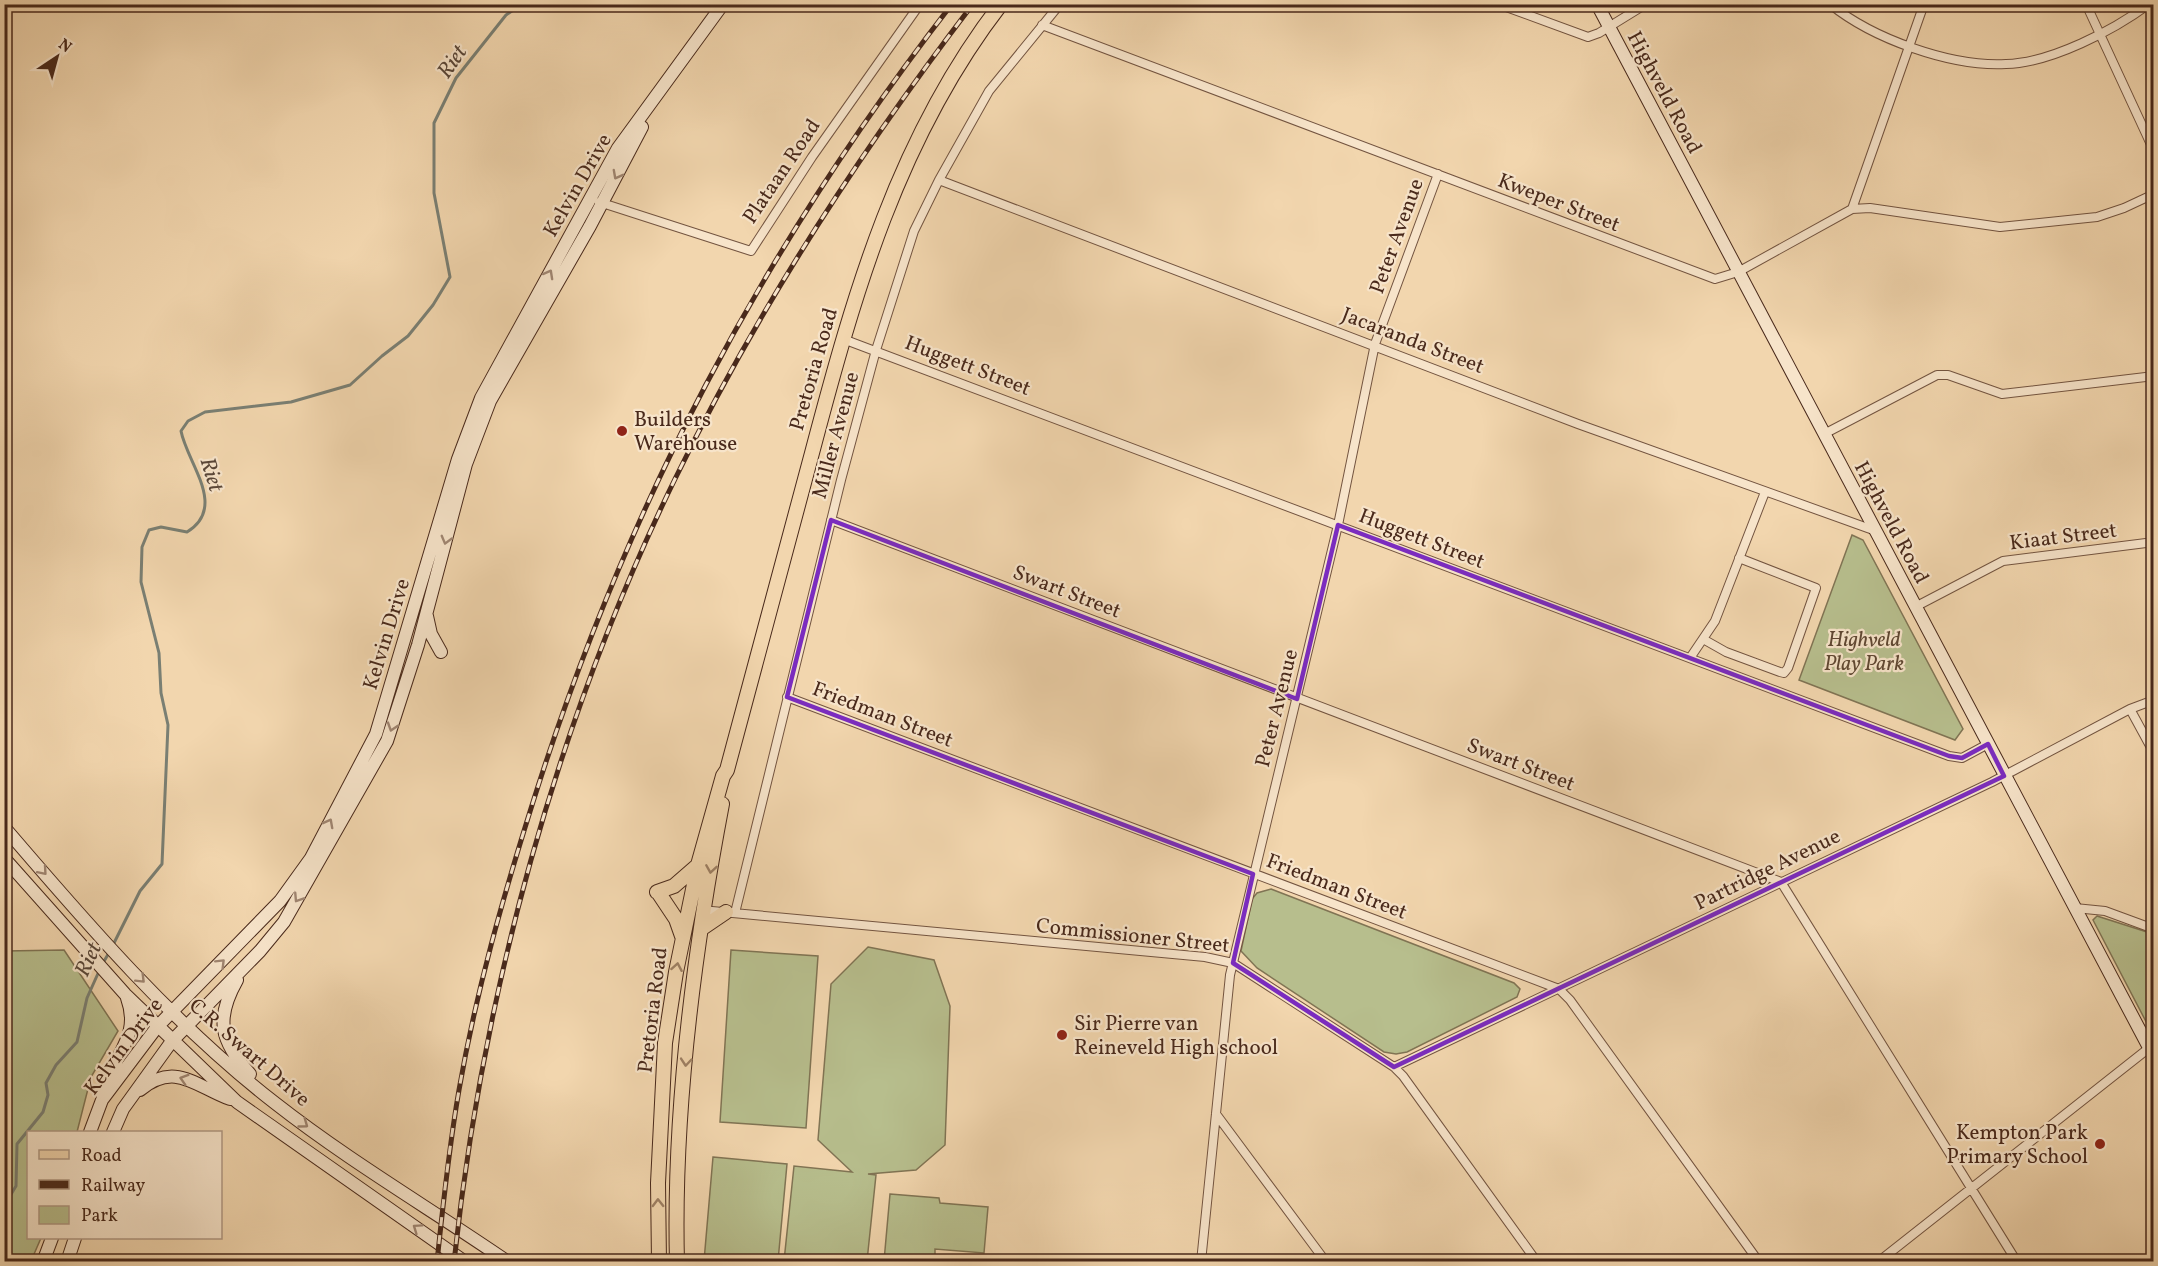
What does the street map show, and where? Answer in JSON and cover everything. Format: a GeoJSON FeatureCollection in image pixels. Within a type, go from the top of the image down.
{"type":"FeatureCollection","features":[{"type":"Feature","properties":{"kind":"main road","name":"Pretoria Road"},"geometry":{"type":"LineString","coordinates":[[658,1260],[658,1183],[665,1043],[682,938],[713,808],[727,770],[843,339],[871,249],[908,160],[946,86],[1001,4]]}},
{"type":"Feature","properties":{"kind":"main road","name":"Pretoria Road"},"geometry":{"type":"LineString","coordinates":[[677,1262],[676,1183],[701,929],[727,770]]}},
{"type":"Feature","properties":{"kind":"main road"},"geometry":{"type":"LineString","coordinates":[[682,938],[676,919],[657,892],[674,885],[698,865]]}},
{"type":"Feature","properties":{"kind":"main road"},"geometry":{"type":"LineString","coordinates":[[701,929],[730,913]]}},
{"type":"Feature","properties":{"kind":"street","name":"Kelvin Drive"},"geometry":{"type":"LineString","coordinates":[[113,1131],[130,1097],[172,1041],[284,922],[387,741],[427,615],[466,464],[490,401],[596,201],[618,148],[723,4]]}},
{"type":"Feature","properties":{"kind":"street","name":"Plataan Road"},"geometry":{"type":"LineString","coordinates":[[596,201],[751,251],[812,157],[920,4]]}},
{"type":"Feature","properties":{"kind":"street","name":"Miller Avenue"},"geometry":{"type":"LineString","coordinates":[[730,913],[876,350],[914,231],[939,180],[996,80],[1060,4]]}},
{"type":"Feature","properties":{"kind":"street"},"geometry":{"type":"LineString","coordinates":[[1498,4],[1581,36],[1593,36],[1646,4]]}},
{"type":"Feature","properties":{"kind":"street","name":"Highveld Road"},"geometry":{"type":"LineString","coordinates":[[1597,4],[2151,1052]]}},
{"type":"Feature","properties":{"kind":"street"},"geometry":{"type":"LineString","coordinates":[[1830,4],[1854,21],[1909,47],[1962,59],[2008,64],[2032,60],[2101,35],[2149,4]]}},
{"type":"Feature","properties":{"kind":"street"},"geometry":{"type":"LineString","coordinates":[[1924,4],[1852,209],[1870,208],[2000,227],[2097,217],[2154,194]]}},
{"type":"Feature","properties":{"kind":"street"},"geometry":{"type":"LineString","coordinates":[[2086,4],[2154,151]]}},
{"type":"Feature","properties":{"kind":"street","name":"Kweper Street"},"geometry":{"type":"LineString","coordinates":[[1042,25],[1707,278],[1720,279],[1738,272],[1852,209]]}},
{"type":"Feature","properties":{"kind":"street","name":"Peter Avenue"},"geometry":{"type":"LineString","coordinates":[[1201,1262],[1233,963],[1338,525],[1375,344],[1438,174]]}},
{"type":"Feature","properties":{"kind":"street","name":"Jacaranda Street"},"geometry":{"type":"LineString","coordinates":[[939,180],[1375,344],[1578,424],[1876,531]]}},
{"type":"Feature","properties":{"kind":"street","name":"Kelvin Drive"},"geometry":{"type":"LineString","coordinates":[[90,1131],[102,1100],[157,1027],[280,901],[310,858],[376,734],[458,459],[481,398],[596,201]]}},
{"type":"Feature","properties":{"kind":"street","name":"Huggett Street"},"geometry":{"type":"LineString","coordinates":[[843,339],[1949,756],[1962,758],[1988,744]]}},
{"type":"Feature","properties":{"kind":"street"},"geometry":{"type":"LineString","coordinates":[[1824,434],[1937,375],[1948,375],[2002,393],[2154,376]]}},
{"type":"Feature","properties":{"kind":"street"},"geometry":{"type":"LineString","coordinates":[[1690,658],[1715,621],[1765,492]]}},
{"type":"Feature","properties":{"kind":"street","name":"Swart Street"},"geometry":{"type":"LineString","coordinates":[[831,520],[1781,882]]}},
{"type":"Feature","properties":{"kind":"street","name":"Kiaat Street"},"geometry":{"type":"LineString","coordinates":[[1915,607],[2003,561],[2154,542]]}},
{"type":"Feature","properties":{"kind":"street"},"geometry":{"type":"LineString","coordinates":[[1703,639],[1726,652],[1780,672],[1784,673],[1788,668],[1816,588],[1739,558]]}},
{"type":"Feature","properties":{"kind":"street"},"geometry":{"type":"LineString","coordinates":[[427,615],[431,634],[441,652]]}},
{"type":"Feature","properties":{"kind":"street","name":"Friedman Street"},"geometry":{"type":"LineString","coordinates":[[787,697],[1559,989],[1577,1010],[1759,1262]]}},
{"type":"Feature","properties":{"kind":"street","name":"Partridge Avenue"},"geometry":{"type":"LineString","coordinates":[[1394,1067],[2004,776],[2130,709],[2154,700]]}},
{"type":"Feature","properties":{"kind":"street"},"geometry":{"type":"LineString","coordinates":[[2130,709],[2154,753]]}},
{"type":"Feature","properties":{"kind":"street","name":"C.R. Swart Drive"},"geometry":{"type":"LineString","coordinates":[[4,826],[116,954],[172,1011],[274,1103],[508,1262]]}},
{"type":"Feature","properties":{"kind":"street","name":"C.R. Swart Drive"},"geometry":{"type":"LineString","coordinates":[[4,858],[125,994],[237,1102],[465,1262]]}},
{"type":"Feature","properties":{"kind":"street"},"geometry":{"type":"LineString","coordinates":[[1781,882],[2017,1262]]}},
{"type":"Feature","properties":{"kind":"street","name":"Commissioner Street"},"geometry":{"type":"LineString","coordinates":[[689,907],[704,911],[1205,957],[1233,963],[1394,1067],[1408,1082],[1538,1262]]}},
{"type":"Feature","properties":{"kind":"street"},"geometry":{"type":"LineString","coordinates":[[2075,908],[2096,909],[2154,929]]}},
{"type":"Feature","properties":{"kind":"street"},"geometry":{"type":"LineString","coordinates":[[243,968],[226,999],[223,1030],[232,1051],[274,1103]]}},
{"type":"Feature","properties":{"kind":"street"},"geometry":{"type":"LineString","coordinates":[[102,1100],[106,1078],[132,1027],[132,1016],[125,994]]}},
{"type":"Feature","properties":{"kind":"street"},"geometry":{"type":"LineString","coordinates":[[1878,1262],[1971,1188],[2151,1052]]}},
{"type":"Feature","properties":{"kind":"street"},"geometry":{"type":"LineString","coordinates":[[130,1097],[151,1081],[174,1076],[188,1078],[237,1102]]}},
{"type":"Feature","properties":{"kind":"street"},"geometry":{"type":"LineString","coordinates":[[1216,1114],[1326,1262]]}},
{"type":"Feature","properties":{"kind":"street"},"geometry":{"type":"LineString","coordinates":[[43,1262],[52,1239]]}},
{"type":"Feature","properties":{"kind":"street"},"geometry":{"type":"LineString","coordinates":[[67,1262],[75,1239]]}},
{"type":"Feature","properties":{"kind":"highlighted area"},"geometry":{"type":"Polygon","coordinates":[[[831,520],[1297,699],[1338,525],[1949,756],[1962,758],[1988,744],[2004,776],[1394,1067],[1233,963],[1253,874],[787,697],[831,520]]]}},
{"type":"Feature","properties":{"kind":"green space","name":"Highveld Play Park"},"geometry":{"type":"Polygon","coordinates":[[[1852,535],[1863,540],[1963,729],[1955,740],[1799,680],[1852,535]]]}},
{"type":"Feature","properties":{"kind":"green space"},"geometry":{"type":"Polygon","coordinates":[[[1271,889],[1514,983],[1520,989],[1517,997],[1407,1052],[1396,1054],[1384,1052],[1257,968],[1241,951],[1252,899],[1257,893],[1271,889]]]}},
{"type":"Feature","properties":{"kind":"green space"},"geometry":{"type":"Polygon","coordinates":[[[2097,916],[2147,932],[2153,938],[2153,1035],[2093,920],[2097,916]]]}},
{"type":"Feature","properties":{"kind":"green space"},"geometry":{"type":"Polygon","coordinates":[[[868,947],[934,960],[950,1006],[945,1145],[916,1170],[868,1174],[876,1175],[867,1261],[784,1261],[794,1166],[852,1172],[818,1140],[831,984],[868,947]]]}},
{"type":"Feature","properties":{"kind":"green space"},"geometry":{"type":"Polygon","coordinates":[[[64,950],[118,1031],[91,1077],[77,1131],[27,1131],[27,1239],[41,1239],[31,1261],[5,1261],[5,951],[64,950]]]}},
{"type":"Feature","properties":{"kind":"green space"},"geometry":{"type":"Polygon","coordinates":[[[731,950],[818,956],[806,1128],[720,1122],[731,950]]]}},
{"type":"Feature","properties":{"kind":"green space"},"geometry":{"type":"Polygon","coordinates":[[[713,1157],[787,1164],[778,1261],[704,1261],[713,1157]]]}},
{"type":"Feature","properties":{"kind":"green space"},"geometry":{"type":"Polygon","coordinates":[[[890,1194],[939,1198],[940,1203],[988,1207],[984,1253],[935,1249],[935,1256],[959,1258],[959,1261],[884,1261],[890,1194]]]}},
{"type":"Feature","properties":{"kind":"waterway","name":"Riet"},"geometry":{"type":"LineString","coordinates":[[113,945],[140,891],[162,864],[168,725],[161,693],[159,653],[141,582],[142,547],[149,530],[161,527],[187,532],[199,522],[204,510],[205,497],[202,484],[181,431],[188,421],[205,412],[291,402],[350,385],[408,336],[433,305],[450,277],[434,193],[434,123],[456,78],[506,15],[522,4]]}},
{"type":"Feature","properties":{"kind":"waterway","name":"Riet"},"geometry":{"type":"LineString","coordinates":[[103,963],[110,951]]}},
{"type":"Feature","properties":{"kind":"waterway","name":"Riet"},"geometry":{"type":"LineString","coordinates":[[28,1131],[43,1112],[48,1095],[46,1083],[56,1065],[77,1042],[87,998],[100,969]]}},
{"type":"Feature","properties":{"kind":"waterway","name":"Riet"},"geometry":{"type":"LineString","coordinates":[[4,1206],[16,1186],[17,1144],[27,1132]]}},
{"type":"Feature","properties":{"kind":"railway"},"geometry":{"type":"LineString","coordinates":[[437,1262],[459,1090],[491,945],[533,802],[570,693],[611,587],[656,484],[706,384],[760,286],[819,191],[883,97],[952,4]]}},
{"type":"Feature","properties":{"kind":"railway"},"geometry":{"type":"LineString","coordinates":[[454,1262],[467,1161],[484,1060],[505,960],[560,763],[594,666],[675,479],[740,354],[850,175],[973,4]]}},
{"type":"Feature","properties":{"kind":"place","name":"Builders Warehouse"},"geometry":{"type":"Point","coordinates":[622,431]}},
{"type":"Feature","properties":{"kind":"place","name":"Sir Pierre van Reineveld High school"},"geometry":{"type":"Point","coordinates":[1062,1035]}},
{"type":"Feature","properties":{"kind":"place","name":"Kempton Park Primary School"},"geometry":{"type":"Point","coordinates":[2100,1144]}}]}
